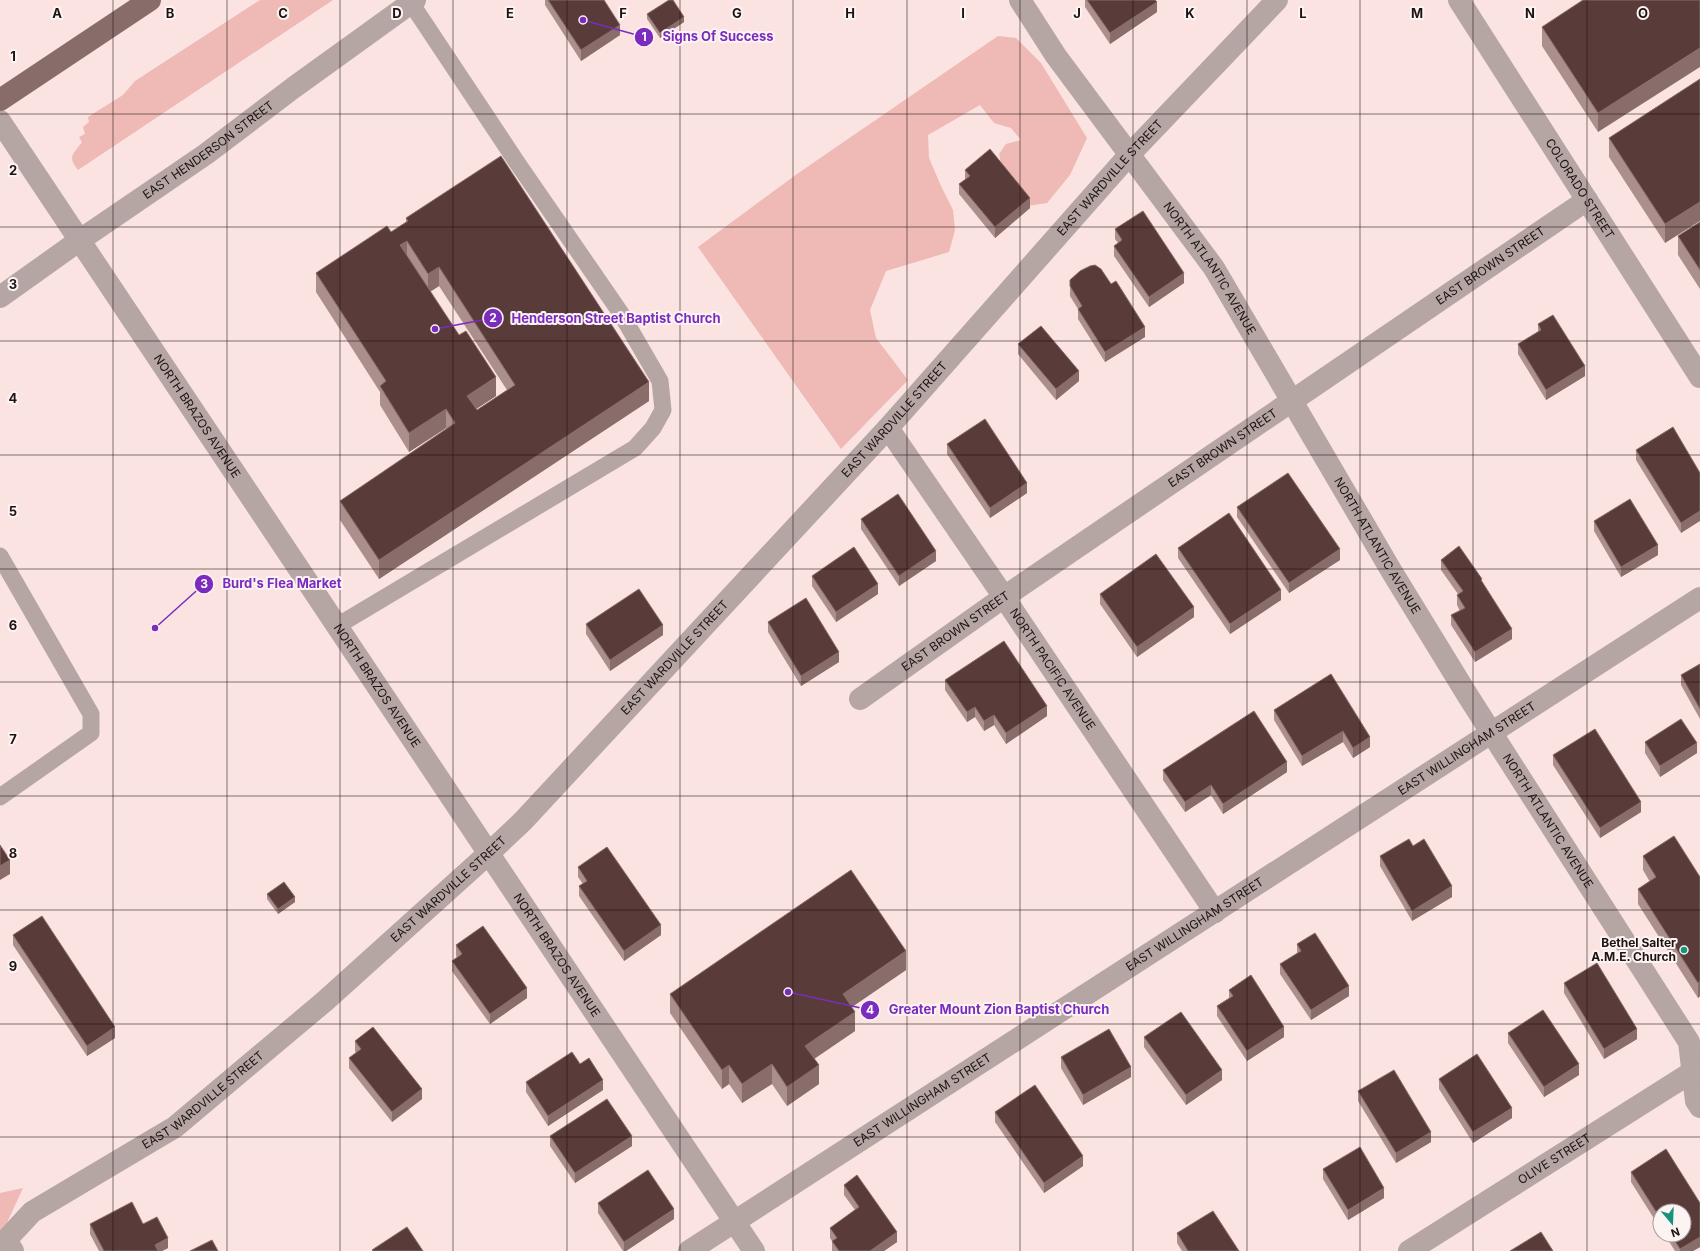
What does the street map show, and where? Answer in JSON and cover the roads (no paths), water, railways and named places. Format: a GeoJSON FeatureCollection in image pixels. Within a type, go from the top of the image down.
{"type":"FeatureCollection","features":[{"type":"Feature","properties":{"kind":"main road"},"geometry":{"type":"LineString","coordinates":[[0,100],[150,0]]}},
{"type":"Feature","properties":{"kind":"street","name":"NORTH ATLANTIC AVENUE"},"geometry":{"type":"LineString","coordinates":[[1020,0],[1056,56],[1214,268],[1392,572],[1491,734],[1689,1042],[1696,1070],[1696,1101],[1700,1107]]}},
{"type":"Feature","properties":{"kind":"street","name":"EAST WARDVILLE STREET"},"geometry":{"type":"LineString","coordinates":[[9,1246],[32,1212],[175,1127],[325,1001],[523,821],[888,428],[1130,154],[1277,0]]}},
{"type":"Feature","properties":{"kind":"street","name":"COLORADO STREET"},"geometry":{"type":"LineString","coordinates":[[1459,0],[1700,377]]}},
{"type":"Feature","properties":{"kind":"street","name":"EAST HENDERSON STREET"},"geometry":{"type":"LineString","coordinates":[[0,297],[80,240],[206,154],[293,88],[413,2]]}},
{"type":"Feature","properties":{"kind":"street","name":"NORTH BRAZOS AVENUE"},"geometry":{"type":"LineString","coordinates":[[0,121],[754,1251]]}},
{"type":"Feature","properties":{"kind":"street","name":"EAST BROWN STREET"},"geometry":{"type":"LineString","coordinates":[[860,699],[1004,597],[1587,200]]}},
{"type":"Feature","properties":{"kind":"street","name":"NORTH PACIFIC AVENUE"},"geometry":{"type":"LineString","coordinates":[[888,428],[1004,597],[1215,912]]}},
{"type":"Feature","properties":{"kind":"street","name":"EAST WILLINGHAM STREET"},"geometry":{"type":"LineString","coordinates":[[689,1251],[1700,598]]}},
{"type":"Feature","properties":{"kind":"street","name":"OLIVE STREET"},"geometry":{"type":"LineString","coordinates":[[1409,1251],[1696,1070]]}},
{"type":"Feature","properties":{"kind":"lane"},"geometry":{"type":"LineString","coordinates":[[337,626],[635,448],[653,428],[663,410],[660,381],[620,312],[516,161],[413,2]]}},
{"type":"Feature","properties":{"kind":"lane"},"geometry":{"type":"LineString","coordinates":[[0,556],[91,714],[91,733],[0,797]]}},
{"type":"Feature","properties":{"kind":"place","name":"Signs Of Success"},"geometry":{"type":"Point","coordinates":[583,20]}},
{"type":"Feature","properties":{"kind":"place","name":"Henderson Street Baptist Church"},"geometry":{"type":"Point","coordinates":[435,329]}},
{"type":"Feature","properties":{"kind":"place","name":"Burd's Flea Market"},"geometry":{"type":"Point","coordinates":[155,628]}},
{"type":"Feature","properties":{"kind":"place","name":"Bethel Salter A.M.E. Church"},"geometry":{"type":"Point","coordinates":[1684,950]}},
{"type":"Feature","properties":{"kind":"place","name":"Greater Mount Zion Baptist Church"},"geometry":{"type":"Point","coordinates":[788,992]}}]}
